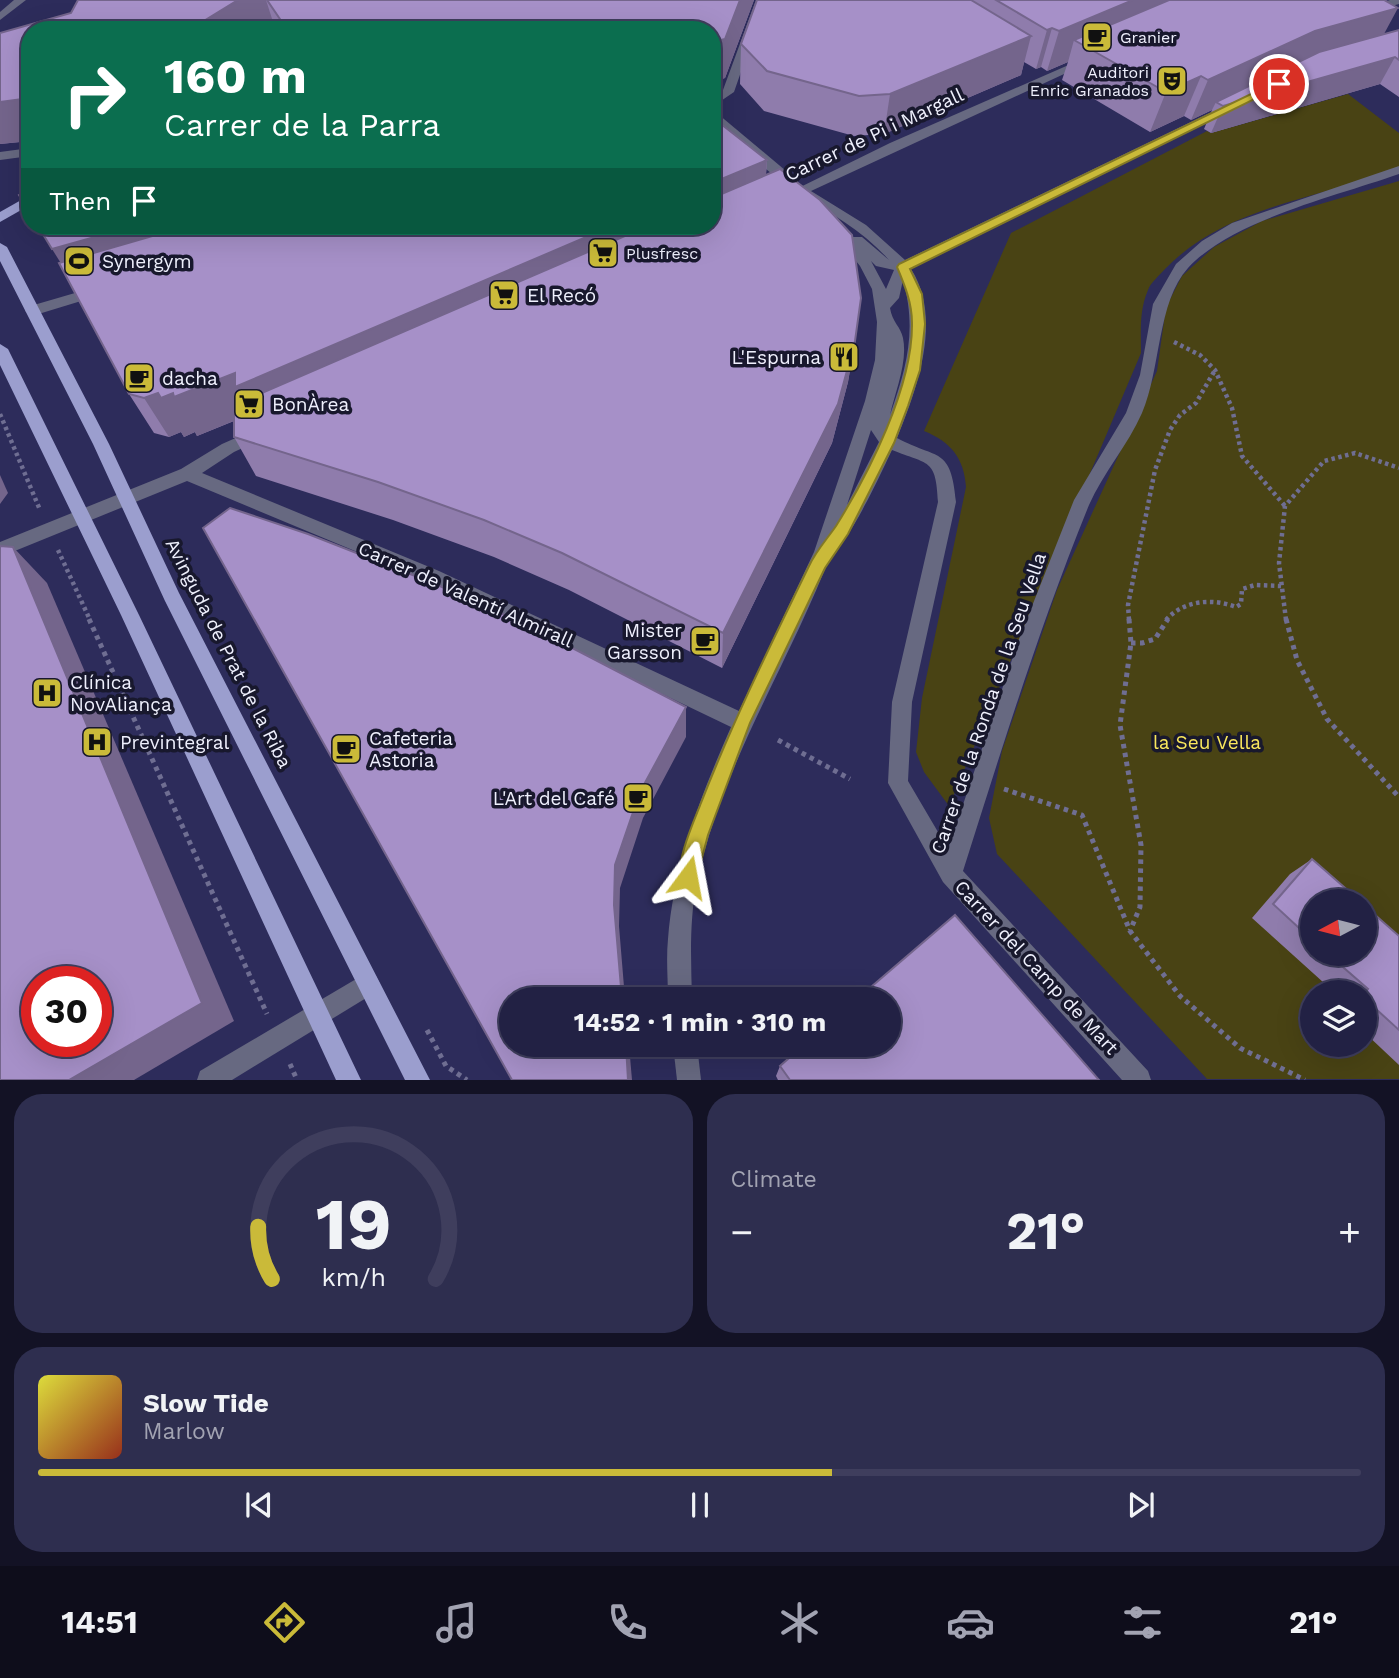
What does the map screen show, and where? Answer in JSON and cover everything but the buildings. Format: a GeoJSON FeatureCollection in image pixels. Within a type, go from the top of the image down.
{"type":"FeatureCollection","features":[{"type":"Feature","properties":{"kind":"main road"},"geometry":{"type":"LineString","coordinates":[[0,218],[21,205]]}},
{"type":"Feature","properties":{"kind":"main road","name":"Avinguda de Prat de la Riba"},"geometry":{"type":"LineString","coordinates":[[0,247],[127,500],[171,596],[418,1080]]}},
{"type":"Feature","properties":{"kind":"main road"},"geometry":{"type":"LineString","coordinates":[[0,349],[349,1080]]}},
{"type":"Feature","properties":{"kind":"street"},"geometry":{"type":"LineString","coordinates":[[0,17],[20,0]]}},
{"type":"Feature","properties":{"kind":"street"},"geometry":{"type":"LineString","coordinates":[[721,97],[728,92],[761,0]]}},
{"type":"Feature","properties":{"kind":"street"},"geometry":{"type":"LineString","coordinates":[[1361,11],[1399,1]]}},
{"type":"Feature","properties":{"kind":"street","name":"Carrer de Pi i Margall"},"geometry":{"type":"LineString","coordinates":[[776,202],[894,146],[1093,58]]}},
{"type":"Feature","properties":{"kind":"street"},"geometry":{"type":"LineString","coordinates":[[1031,74],[1042,81]]}},
{"type":"Feature","properties":{"kind":"street"},"geometry":{"type":"LineString","coordinates":[[883,313],[892,298],[894,282],[903,267],[1245,100]]}},
{"type":"Feature","properties":{"kind":"street"},"geometry":{"type":"LineString","coordinates":[[679,987],[677,950],[683,898],[698,835],[742,722],[818,564],[869,415],[879,375],[883,313],[882,297],[869,270],[838,229],[802,191],[721,123]]}},
{"type":"Feature","properties":{"kind":"street"},"geometry":{"type":"LineString","coordinates":[[0,156],[21,153]]}},
{"type":"Feature","properties":{"kind":"street","name":"Carrer de la Ronda de la Seu Vella"},"geometry":{"type":"LineString","coordinates":[[951,874],[1028,639],[1083,500],[1134,414],[1148,375],[1160,304],[1181,267],[1208,244],[1237,226],[1399,170]]}},
{"type":"Feature","properties":{"kind":"street"},"geometry":{"type":"LineString","coordinates":[[802,191],[829,206],[874,239],[903,267],[915,294],[919,324],[913,370],[887,443],[842,529],[818,564]]}},
{"type":"Feature","properties":{"kind":"street"},"geometry":{"type":"LineString","coordinates":[[838,229],[859,242],[881,263],[903,267]]}},
{"type":"Feature","properties":{"kind":"street"},"geometry":{"type":"LineString","coordinates":[[32,311],[117,285]]}},
{"type":"Feature","properties":{"kind":"street"},"geometry":{"type":"LineString","coordinates":[[883,313],[896,336],[896,355],[879,430],[887,443]]}},
{"type":"Feature","properties":{"kind":"street"},"geometry":{"type":"LineString","coordinates":[[0,550],[187,474],[228,448],[273,428]]}},
{"type":"Feature","properties":{"kind":"street","name":"Carrer del Camp de Mart"},"geometry":{"type":"LineString","coordinates":[[887,443],[929,456],[939,464],[944,475],[947,502],[902,702],[898,783],[951,874],[1139,1080]]}},
{"type":"Feature","properties":{"kind":"street","name":"Carrer de Valentí Almirall"},"geometry":{"type":"LineString","coordinates":[[187,474],[433,576],[742,722]]}},
{"type":"Feature","properties":{"kind":"street"},"geometry":{"type":"LineString","coordinates":[[209,1080],[368,984]]}},
{"type":"Feature","properties":{"kind":"street"},"geometry":{"type":"LineString","coordinates":[[686,1057],[689,1080]]}},
{"type":"Feature","properties":{"kind":"path"},"geometry":{"type":"LineString","coordinates":[[1153,336],[1187,347],[1214,370],[1233,408],[1242,456],[1285,506]]}},
{"type":"Feature","properties":{"kind":"path"},"geometry":{"type":"LineString","coordinates":[[1130,931],[1140,907],[1141,845],[1120,725],[1131,643],[1128,605],[1155,470],[1170,430],[1180,415],[1196,403],[1214,370]]}},
{"type":"Feature","properties":{"kind":"path"},"geometry":{"type":"LineString","coordinates":[[0,414],[49,530],[297,1080]]}},
{"type":"Feature","properties":{"kind":"path"},"geometry":{"type":"LineString","coordinates":[[1399,468],[1355,453],[1324,461],[1285,506],[1279,562],[1284,613],[1297,660],[1327,719],[1399,797]]}},
{"type":"Feature","properties":{"kind":"path"},"geometry":{"type":"LineString","coordinates":[[1131,643],[1145,645],[1160,634],[1171,615],[1190,607],[1212,600],[1237,607],[1241,604],[1241,589],[1255,585],[1281,586]]}},
{"type":"Feature","properties":{"kind":"path"},"geometry":{"type":"LineString","coordinates":[[778,740],[850,779]]}},
{"type":"Feature","properties":{"kind":"path"},"geometry":{"type":"LineString","coordinates":[[993,785],[1082,815],[1130,931],[1180,996],[1240,1048],[1305,1080]]}},
{"type":"Feature","properties":{"kind":"green space"},"geometry":{"type":"Polygon","coordinates":[[[1348,94],[1399,133],[1399,169],[1245,217],[1189,248],[1151,284],[1142,313],[1141,353],[949,806],[924,772],[916,752],[922,698],[966,487],[959,459],[954,452],[942,440],[924,431],[1011,233],[1207,131],[1211,133],[1348,94]]]}},
{"type":"Feature","properties":{"kind":"green space","name":"la Seu Vella"},"geometry":{"type":"Polygon","coordinates":[[[1399,181],[1399,1079],[1207,1079],[997,854],[989,818],[1002,751],[1057,590],[1157,371],[1166,307],[1182,276],[1214,247],[1262,221],[1399,181]]]}},
{"type":"Feature","properties":{"kind":"place","name":"Granier"},"geometry":{"type":"Point","coordinates":[1097,37]}},
{"type":"Feature","properties":{"kind":"place","name":"Auditori Enric Granados"},"geometry":{"type":"Point","coordinates":[1172,81]}},
{"type":"Feature","properties":{"kind":"place","name":"Plusfresc"},"geometry":{"type":"Point","coordinates":[603,253]}},
{"type":"Feature","properties":{"kind":"place","name":"Synergym"},"geometry":{"type":"Point","coordinates":[79,261]}},
{"type":"Feature","properties":{"kind":"place","name":"El Recó"},"geometry":{"type":"Point","coordinates":[504,295]}},
{"type":"Feature","properties":{"kind":"place","name":"L'Espurna"},"geometry":{"type":"Point","coordinates":[844,357]}},
{"type":"Feature","properties":{"kind":"place","name":"dacha"},"geometry":{"type":"Point","coordinates":[139,378]}},
{"type":"Feature","properties":{"kind":"place","name":"BonÀrea"},"geometry":{"type":"Point","coordinates":[249,404]}},
{"type":"Feature","properties":{"kind":"place","name":"Mister Garsson"},"geometry":{"type":"Point","coordinates":[705,641]}},
{"type":"Feature","properties":{"kind":"place","name":"Clínica NovAliança"},"geometry":{"type":"Point","coordinates":[47,693]}},
{"type":"Feature","properties":{"kind":"place","name":"Previntegral"},"geometry":{"type":"Point","coordinates":[97,742]}},
{"type":"Feature","properties":{"kind":"place","name":"Cafeteria Astoria"},"geometry":{"type":"Point","coordinates":[346,749]}},
{"type":"Feature","properties":{"kind":"place","name":"L'Art del Café"},"geometry":{"type":"Point","coordinates":[638,798]}},
{"type":"Feature","properties":{"kind":"route"},"geometry":{"type":"LineString","coordinates":[[688,877],[698,835],[742,722],[818,564],[842,529],[887,443],[901,406],[913,370],[919,324],[915,294],[903,267],[1279,84]]}}]}
